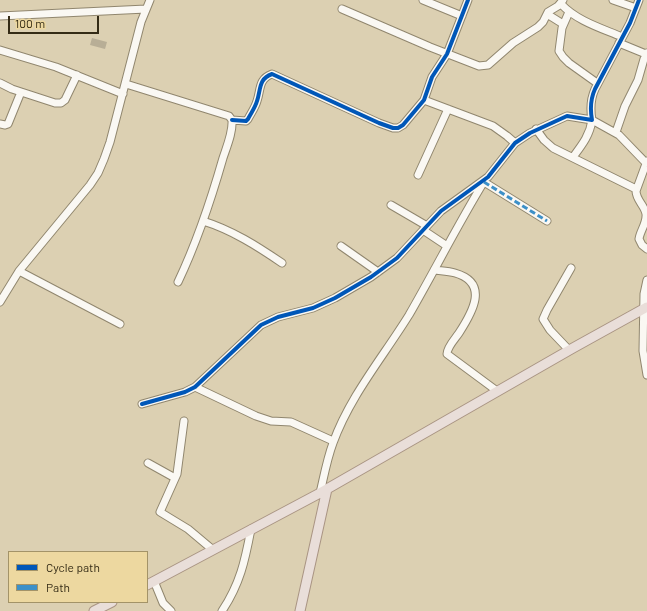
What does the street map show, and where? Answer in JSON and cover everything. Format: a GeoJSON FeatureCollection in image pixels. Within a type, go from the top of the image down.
{"type":"FeatureCollection","features":[{"type":"Feature","properties":{"kind":"main road"},"geometry":{"type":"LineString","coordinates":[[151,583],[324,491],[645,308]]}},
{"type":"Feature","properties":{"kind":"main road"},"geometry":{"type":"LineString","coordinates":[[300,611],[324,491]]}},
{"type":"Feature","properties":{"kind":"main road"},"geometry":{"type":"LineString","coordinates":[[94,611],[110,603]]}},
{"type":"Feature","properties":{"kind":"street"},"geometry":{"type":"LineString","coordinates":[[0,302],[19,271],[82,196],[98,174],[110,142],[141,22],[150,0]]}},
{"type":"Feature","properties":{"kind":"street"},"geometry":{"type":"LineString","coordinates":[[423,0],[462,16]]}},
{"type":"Feature","properties":{"kind":"street"},"geometry":{"type":"LineString","coordinates":[[126,84],[229,116],[232,120],[243,122],[248,119],[257,100],[261,82],[264,78],[272,74],[372,120],[393,128],[398,128],[403,125],[424,100],[432,77],[447,54],[468,0]]}},
{"type":"Feature","properties":{"kind":"street"},"geometry":{"type":"LineString","coordinates":[[613,0],[636,8]]}},
{"type":"Feature","properties":{"kind":"street"},"geometry":{"type":"LineString","coordinates":[[573,157],[590,131],[592,120],[590,112],[592,97],[597,83],[639,0]]}},
{"type":"Feature","properties":{"kind":"street"},"geometry":{"type":"LineString","coordinates":[[342,9],[447,54],[479,66],[488,65],[513,43],[538,27],[544,22],[551,9],[562,2],[569,12],[647,53],[638,80],[625,106],[616,132]]}},
{"type":"Feature","properties":{"kind":"street"},"geometry":{"type":"LineString","coordinates":[[0,16],[146,9]]}},
{"type":"Feature","properties":{"kind":"street"},"geometry":{"type":"LineString","coordinates":[[569,12],[563,24],[559,48],[561,54],[569,63],[597,83]]}},
{"type":"Feature","properties":{"kind":"street"},"geometry":{"type":"LineString","coordinates":[[547,14],[563,24]]}},
{"type":"Feature","properties":{"kind":"street"},"geometry":{"type":"LineString","coordinates":[[0,50],[52,66],[123,94]]}},
{"type":"Feature","properties":{"kind":"street"},"geometry":{"type":"LineString","coordinates":[[0,83],[21,92],[56,103],[61,103],[65,100],[77,75]]}},
{"type":"Feature","properties":{"kind":"street"},"geometry":{"type":"LineString","coordinates":[[0,124],[8,124],[21,92]]}},
{"type":"Feature","properties":{"kind":"street"},"geometry":{"type":"LineString","coordinates":[[424,100],[493,126],[515,143]]}},
{"type":"Feature","properties":{"kind":"street"},"geometry":{"type":"LineString","coordinates":[[418,175],[448,109]]}},
{"type":"Feature","properties":{"kind":"street"},"geometry":{"type":"LineString","coordinates":[[324,491],[326,467],[333,441],[352,402],[404,322],[486,179],[515,143],[536,129],[567,116],[592,120],[623,137],[646,162],[636,189],[636,196],[645,210],[646,216],[639,239],[642,245],[647,249]]}},
{"type":"Feature","properties":{"kind":"street"},"geometry":{"type":"LineString","coordinates":[[178,282],[188,261],[203,221],[228,143],[232,120]]}},
{"type":"Feature","properties":{"kind":"street"},"geometry":{"type":"LineString","coordinates":[[536,129],[548,145],[636,189]]}},
{"type":"Feature","properties":{"kind":"street"},"geometry":{"type":"LineString","coordinates":[[486,179],[547,221]]}},
{"type":"Feature","properties":{"kind":"street"},"geometry":{"type":"LineString","coordinates":[[142,404],[185,392],[195,387],[261,325],[278,317],[303,311],[326,303],[348,292],[378,272],[405,250],[425,228],[455,200],[486,179]]}},
{"type":"Feature","properties":{"kind":"street"},"geometry":{"type":"LineString","coordinates":[[391,205],[425,228],[447,246]]}},
{"type":"Feature","properties":{"kind":"street"},"geometry":{"type":"LineString","coordinates":[[203,221],[222,227],[236,234],[282,263]]}},
{"type":"Feature","properties":{"kind":"street"},"geometry":{"type":"LineString","coordinates":[[341,246],[378,272]]}},
{"type":"Feature","properties":{"kind":"street"},"geometry":{"type":"LineString","coordinates":[[570,350],[550,330],[543,319],[571,268]]}},
{"type":"Feature","properties":{"kind":"street"},"geometry":{"type":"LineString","coordinates":[[434,270],[459,275],[474,286],[476,298],[470,315],[449,347],[447,354],[497,391]]}},
{"type":"Feature","properties":{"kind":"street"},"geometry":{"type":"LineString","coordinates":[[19,271],[120,324]]}},
{"type":"Feature","properties":{"kind":"street"},"geometry":{"type":"LineString","coordinates":[[647,280],[644,294],[645,308],[643,357],[647,375]]}},
{"type":"Feature","properties":{"kind":"street"},"geometry":{"type":"LineString","coordinates":[[195,387],[256,416],[271,421],[291,422],[333,441]]}},
{"type":"Feature","properties":{"kind":"street"},"geometry":{"type":"LineString","coordinates":[[184,421],[177,474],[160,512],[188,529],[213,550]]}},
{"type":"Feature","properties":{"kind":"street"},"geometry":{"type":"LineString","coordinates":[[148,463],[175,478]]}},
{"type":"Feature","properties":{"kind":"street"},"geometry":{"type":"LineString","coordinates":[[222,611],[237,585],[244,566],[251,529]]}},
{"type":"Feature","properties":{"kind":"street"},"geometry":{"type":"LineString","coordinates":[[151,583],[171,611]]}},
{"type":"Feature","properties":{"kind":"building"},"geometry":{"type":"Polygon","coordinates":[[[92,38],[107,42],[105,49],[90,45],[92,38]]]}},
{"type":"Feature","properties":{"kind":"marked path"},"geometry":{"type":"LineString","coordinates":[[484,182],[547,221]]}},
{"type":"Feature","properties":{"kind":"cycle path"},"geometry":{"type":"LineString","coordinates":[[232,120],[246,121],[248,119],[256,104],[262,82],[272,74],[379,123],[393,128],[398,128],[403,125],[424,100],[432,77],[447,54],[468,0]]}},
{"type":"Feature","properties":{"kind":"cycle path"},"geometry":{"type":"LineString","coordinates":[[142,404],[185,392],[195,387],[261,325],[278,317],[313,308],[335,298],[371,277],[397,258],[441,211],[488,177],[515,143],[530,133],[567,116],[592,120],[591,104],[593,93],[630,23],[639,0]]}}]}
